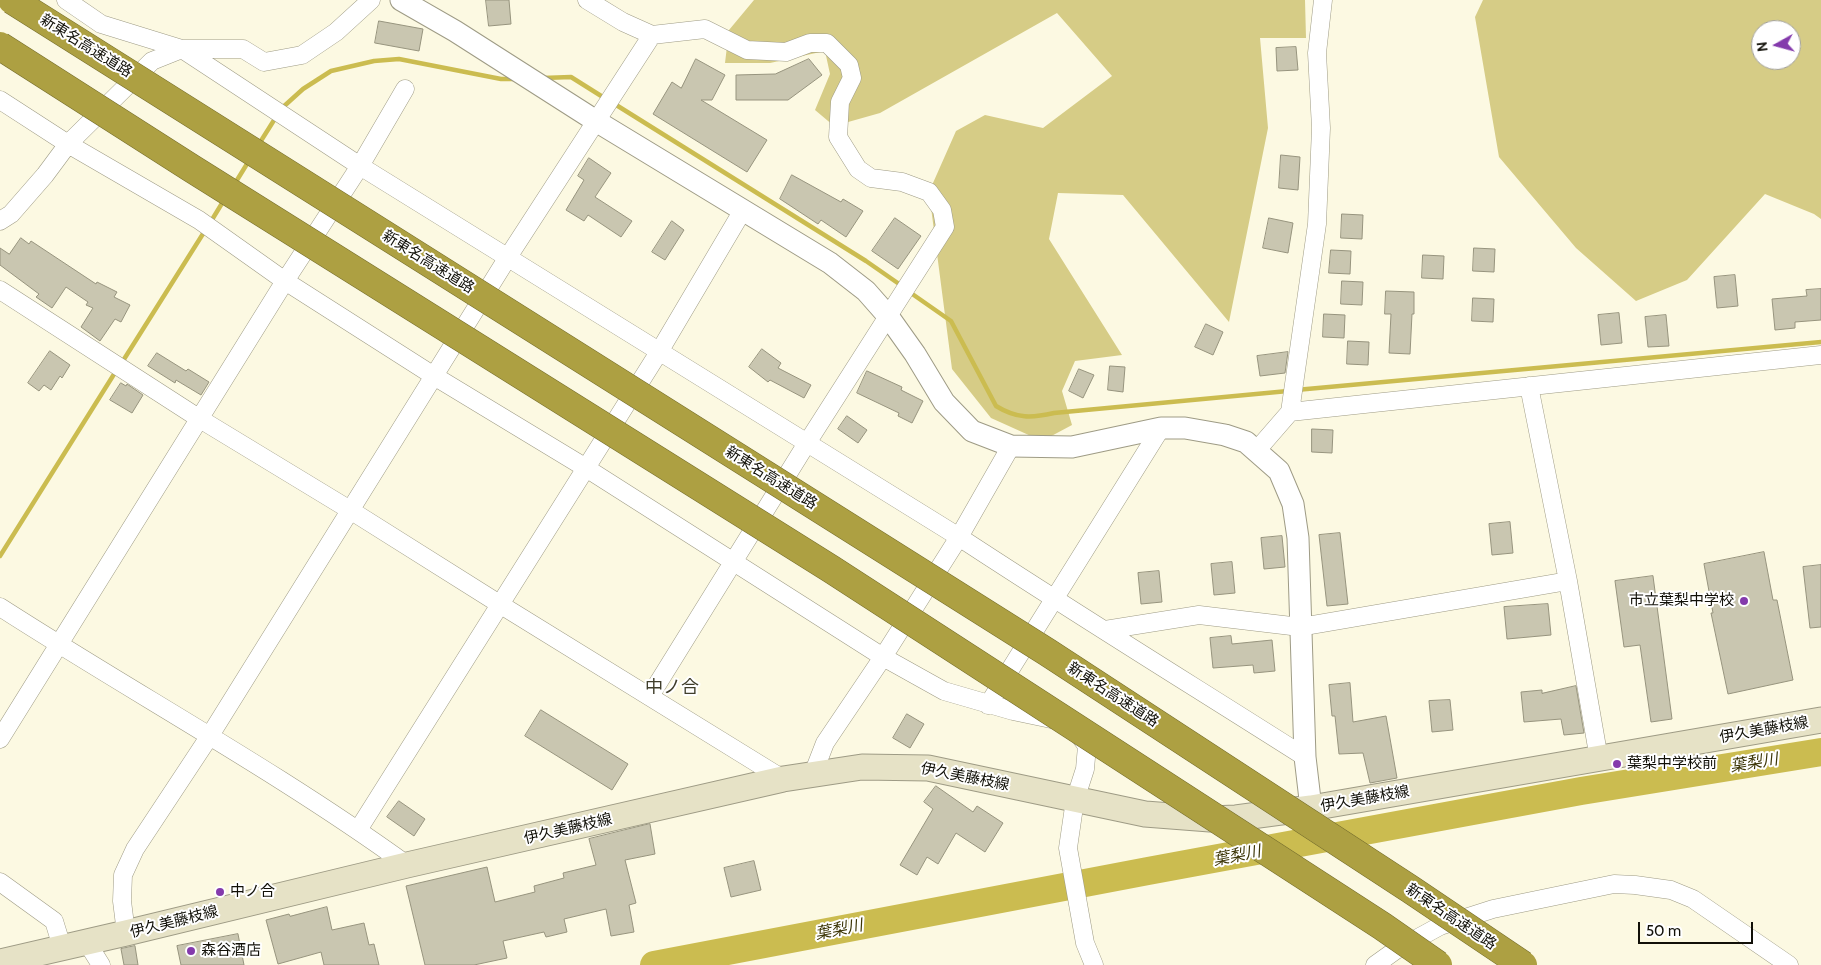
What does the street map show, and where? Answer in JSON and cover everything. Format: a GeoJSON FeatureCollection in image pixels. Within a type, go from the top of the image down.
{"type":"FeatureCollection","features":[{"type":"Feature","properties":{"kind":"highway","name":"新東名高速道路"},"geometry":{"type":"LineString","coordinates":[[12,0],[1047,652],[1523,965]]}},
{"type":"Feature","properties":{"kind":"highway"},"geometry":{"type":"LineString","coordinates":[[0,46],[182,163],[831,568],[1374,921],[1438,965]]}},
{"type":"Feature","properties":{"kind":"main road","name":"伊久美藤枝線"},"geometry":{"type":"LineString","coordinates":[[0,962],[783,779],[862,767],[928,768],[1145,814],[1210,819],[1236,818],[1311,808],[1821,720]]}},
{"type":"Feature","properties":{"kind":"street"},"geometry":{"type":"LineString","coordinates":[[66,0],[101,24],[182,49],[360,166],[959,537],[1305,757]]}},
{"type":"Feature","properties":{"kind":"street"},"geometry":{"type":"LineString","coordinates":[[0,221],[11,214],[45,175],[68,144],[152,61],[182,49],[243,49],[264,62],[302,55],[336,32],[371,0]]}},
{"type":"Feature","properties":{"kind":"street"},"geometry":{"type":"LineString","coordinates":[[401,0],[455,31],[596,121],[830,263],[866,290],[888,316],[915,354],[944,402],[972,431],[1011,446],[1072,447],[1161,428],[1184,428],[1225,435],[1246,442],[1257,450],[1278,471],[1293,504],[1298,538],[1305,757],[1311,808]]}},
{"type":"Feature","properties":{"kind":"street"},"geometry":{"type":"LineString","coordinates":[[587,0],[623,22],[652,35],[705,30],[747,50],[786,52],[810,43],[827,43],[849,65],[852,78],[840,102],[838,137],[858,169],[870,178],[902,182],[929,192],[942,210],[945,227],[807,443],[650,696]]}},
{"type":"Feature","properties":{"kind":"street"},"geometry":{"type":"LineString","coordinates":[[1257,450],[1290,412],[1317,224],[1321,128],[1317,53],[1323,0]]}},
{"type":"Feature","properties":{"kind":"street"},"geometry":{"type":"LineString","coordinates":[[126,934],[122,901],[123,875],[135,849],[209,737],[508,257],[652,35]]}},
{"type":"Feature","properties":{"kind":"street"},"geometry":{"type":"LineString","coordinates":[[0,739],[285,281],[360,166],[405,89]]}},
{"type":"Feature","properties":{"kind":"street"},"geometry":{"type":"LineString","coordinates":[[0,100],[68,144],[199,220],[285,281],[434,376],[586,468],[883,657],[944,691],[988,705],[1044,716],[1064,723],[1078,733],[1086,746],[1085,769],[1075,800],[1068,848],[1085,943],[1092,965]]}},
{"type":"Feature","properties":{"kind":"street"},"geometry":{"type":"LineString","coordinates":[[358,830],[659,352],[743,210]]}},
{"type":"Feature","properties":{"kind":"street"},"geometry":{"type":"LineString","coordinates":[[0,290],[200,419],[783,779]]}},
{"type":"Feature","properties":{"kind":"street"},"geometry":{"type":"LineString","coordinates":[[1290,412],[1821,355]]}},
{"type":"Feature","properties":{"kind":"street"},"geometry":{"type":"LineString","coordinates":[[1529,386],[1568,581],[1599,758]]}},
{"type":"Feature","properties":{"kind":"street"},"geometry":{"type":"LineString","coordinates":[[988,705],[1161,428]]}},
{"type":"Feature","properties":{"kind":"street"},"geometry":{"type":"LineString","coordinates":[[813,774],[825,742],[883,657],[959,537],[1011,446]]}},
{"type":"Feature","properties":{"kind":"street"},"geometry":{"type":"LineString","coordinates":[[1105,630],[1198,615],[1300,627],[1568,581]]}},
{"type":"Feature","properties":{"kind":"street"},"geometry":{"type":"LineString","coordinates":[[0,607],[58,645],[358,830],[407,866]]}},
{"type":"Feature","properties":{"kind":"street"},"geometry":{"type":"LineString","coordinates":[[0,882],[54,921],[62,947]]}},
{"type":"Feature","properties":{"kind":"street"},"geometry":{"type":"LineString","coordinates":[[1375,965],[1396,950],[1440,926],[1493,910],[1614,884],[1671,890],[1693,898],[1789,965]]}},
{"type":"Feature","properties":{"kind":"street"},"geometry":{"type":"LineString","coordinates":[[86,941],[101,965]]}},
{"type":"Feature","properties":{"kind":"shaded area"},"geometry":{"type":"Polygon","coordinates":[[[754,0],[1305,0],[1306,38],[1260,38],[1268,128],[1229,322],[1123,195],[1058,193],[1049,239],[1122,355],[1075,361],[1062,391],[1072,425],[1042,441],[991,418],[952,369],[929,192],[956,131],[985,115],[1043,128],[1112,76],[1057,13],[880,113],[834,126],[815,110],[830,74],[825,51],[770,63],[725,63],[729,30],[754,0]]]}},
{"type":"Feature","properties":{"kind":"shaded area"},"geometry":{"type":"Polygon","coordinates":[[[1483,0],[1821,0],[1821,219],[1814,214],[1765,194],[1687,280],[1636,301],[1576,248],[1499,157],[1475,17],[1483,0]]]}},
{"type":"Feature","properties":{"kind":"building"},"geometry":{"type":"Polygon","coordinates":[[[486,0],[509,0],[511,24],[489,26],[486,0]]]}},
{"type":"Feature","properties":{"kind":"building"},"geometry":{"type":"Polygon","coordinates":[[[379,21],[423,29],[419,51],[375,43],[379,21]]]}},
{"type":"Feature","properties":{"kind":"building"},"geometry":{"type":"Polygon","coordinates":[[[1296,47],[1298,70],[1277,71],[1276,48],[1296,47]]]}},
{"type":"Feature","properties":{"kind":"building"},"geometry":{"type":"Polygon","coordinates":[[[696,59],[725,75],[712,100],[701,100],[767,140],[747,172],[653,114],[672,82],[681,88],[696,59]]]}},
{"type":"Feature","properties":{"kind":"building"},"geometry":{"type":"Polygon","coordinates":[[[809,59],[822,75],[788,100],[736,100],[736,75],[775,74],[809,59]]]}},
{"type":"Feature","properties":{"kind":"building"},"geometry":{"type":"Polygon","coordinates":[[[1281,155],[1300,157],[1298,190],[1279,188],[1281,155]]]}},
{"type":"Feature","properties":{"kind":"building"},"geometry":{"type":"Polygon","coordinates":[[[589,158],[611,173],[595,197],[632,221],[621,237],[588,215],[584,221],[566,210],[584,180],[578,176],[589,158]]]}},
{"type":"Feature","properties":{"kind":"building"},"geometry":{"type":"Polygon","coordinates":[[[792,175],[841,202],[843,199],[863,211],[846,237],[821,220],[818,224],[780,199],[792,175]]]}},
{"type":"Feature","properties":{"kind":"building"},"geometry":{"type":"Polygon","coordinates":[[[1342,214],[1363,215],[1362,239],[1341,238],[1342,214]]]}},
{"type":"Feature","properties":{"kind":"building"},"geometry":{"type":"Polygon","coordinates":[[[895,218],[921,236],[898,269],[872,251],[895,218]]]}},
{"type":"Feature","properties":{"kind":"building"},"geometry":{"type":"Polygon","coordinates":[[[1269,218],[1293,223],[1288,253],[1263,248],[1269,218]]]}},
{"type":"Feature","properties":{"kind":"building"},"geometry":{"type":"Polygon","coordinates":[[[672,221],[684,230],[665,260],[652,252],[672,221]]]}},
{"type":"Feature","properties":{"kind":"building"},"geometry":{"type":"Polygon","coordinates":[[[21,238],[29,244],[31,241],[96,284],[97,282],[117,292],[114,297],[130,305],[121,322],[115,319],[100,341],[81,327],[93,308],[86,305],[88,302],[66,287],[52,308],[36,297],[39,294],[0,265],[0,248],[9,254],[21,238]]]}},
{"type":"Feature","properties":{"kind":"building"},"geometry":{"type":"Polygon","coordinates":[[[1474,248],[1495,249],[1494,272],[1473,271],[1474,248]]]}},
{"type":"Feature","properties":{"kind":"building"},"geometry":{"type":"Polygon","coordinates":[[[1331,250],[1351,251],[1350,274],[1329,273],[1331,250]]]}},
{"type":"Feature","properties":{"kind":"building"},"geometry":{"type":"Polygon","coordinates":[[[1423,255],[1444,256],[1443,279],[1422,278],[1423,255]]]}},
{"type":"Feature","properties":{"kind":"building"},"geometry":{"type":"Polygon","coordinates":[[[1735,275],[1738,306],[1717,308],[1714,277],[1735,275]]]}},
{"type":"Feature","properties":{"kind":"building"},"geometry":{"type":"Polygon","coordinates":[[[1342,281],[1363,282],[1362,305],[1341,304],[1342,281]]]}},
{"type":"Feature","properties":{"kind":"building"},"geometry":{"type":"Polygon","coordinates":[[[1821,289],[1821,320],[1795,322],[1795,328],[1775,330],[1772,299],[1807,296],[1806,290],[1821,289]]]}},
{"type":"Feature","properties":{"kind":"building"},"geometry":{"type":"Polygon","coordinates":[[[1386,291],[1414,292],[1410,354],[1389,353],[1391,314],[1385,314],[1386,291]]]}},
{"type":"Feature","properties":{"kind":"building"},"geometry":{"type":"Polygon","coordinates":[[[1473,298],[1494,299],[1493,322],[1472,321],[1473,298]]]}},
{"type":"Feature","properties":{"kind":"building"},"geometry":{"type":"Polygon","coordinates":[[[1619,313],[1622,343],[1601,345],[1598,315],[1619,313]]]}},
{"type":"Feature","properties":{"kind":"building"},"geometry":{"type":"Polygon","coordinates":[[[1324,314],[1345,315],[1344,338],[1323,337],[1324,314]]]}},
{"type":"Feature","properties":{"kind":"building"},"geometry":{"type":"Polygon","coordinates":[[[1666,315],[1669,346],[1648,347],[1645,317],[1666,315]]]}},
{"type":"Feature","properties":{"kind":"building"},"geometry":{"type":"Polygon","coordinates":[[[1206,324],[1223,332],[1213,355],[1195,347],[1206,324]]]}},
{"type":"Feature","properties":{"kind":"building"},"geometry":{"type":"Polygon","coordinates":[[[1348,341],[1369,342],[1368,365],[1347,364],[1348,341]]]}},
{"type":"Feature","properties":{"kind":"building"},"geometry":{"type":"Polygon","coordinates":[[[762,349],[781,363],[778,368],[811,385],[804,398],[770,380],[768,382],[749,367],[762,349]]]}},
{"type":"Feature","properties":{"kind":"building"},"geometry":{"type":"Polygon","coordinates":[[[50,351],[70,365],[51,390],[44,385],[39,391],[28,383],[50,351]]]}},
{"type":"Feature","properties":{"kind":"building"},"geometry":{"type":"Polygon","coordinates":[[[1288,352],[1285,373],[1260,376],[1257,356],[1288,352]]]}},
{"type":"Feature","properties":{"kind":"building"},"geometry":{"type":"Polygon","coordinates":[[[157,353],[186,371],[188,369],[209,382],[201,395],[176,380],[175,383],[148,366],[157,353]]]}},
{"type":"Feature","properties":{"kind":"building"},"geometry":{"type":"Polygon","coordinates":[[[1110,366],[1125,367],[1123,392],[1108,390],[1110,366]]]}},
{"type":"Feature","properties":{"kind":"building"},"geometry":{"type":"Polygon","coordinates":[[[1079,369],[1094,375],[1083,398],[1069,391],[1079,369]]]}},
{"type":"Feature","properties":{"kind":"building"},"geometry":{"type":"Polygon","coordinates":[[[867,371],[902,387],[901,390],[923,401],[912,423],[898,416],[899,413],[857,393],[867,371]]]}},
{"type":"Feature","properties":{"kind":"building"},"geometry":{"type":"Polygon","coordinates":[[[121,383],[126,386],[127,384],[143,395],[132,413],[110,400],[121,383]]]}},
{"type":"Feature","properties":{"kind":"building"},"geometry":{"type":"Polygon","coordinates":[[[847,416],[867,430],[858,443],[838,429],[847,416]]]}},
{"type":"Feature","properties":{"kind":"building"},"geometry":{"type":"Polygon","coordinates":[[[1312,429],[1333,430],[1332,453],[1312,452],[1312,429]]]}},
{"type":"Feature","properties":{"kind":"building"},"geometry":{"type":"Polygon","coordinates":[[[1510,522],[1513,553],[1492,555],[1489,524],[1510,522]]]}},
{"type":"Feature","properties":{"kind":"building"},"geometry":{"type":"Polygon","coordinates":[[[1340,533],[1348,604],[1327,606],[1319,535],[1340,533]]]}},
{"type":"Feature","properties":{"kind":"building"},"geometry":{"type":"Polygon","coordinates":[[[1282,536],[1285,567],[1264,569],[1261,538],[1282,536]]]}},
{"type":"Feature","properties":{"kind":"building"},"geometry":{"type":"Polygon","coordinates":[[[1764,552],[1773,600],[1777,600],[1793,680],[1728,694],[1711,613],[1713,613],[1704,564],[1764,552]]]}},
{"type":"Feature","properties":{"kind":"building"},"geometry":{"type":"Polygon","coordinates":[[[1232,562],[1235,593],[1214,595],[1211,564],[1232,562]]]}},
{"type":"Feature","properties":{"kind":"building"},"geometry":{"type":"Polygon","coordinates":[[[1821,565],[1821,627],[1810,628],[1803,567],[1821,565]]]}},
{"type":"Feature","properties":{"kind":"building"},"geometry":{"type":"Polygon","coordinates":[[[1159,571],[1162,602],[1141,604],[1138,573],[1159,571]]]}},
{"type":"Feature","properties":{"kind":"building"},"geometry":{"type":"Polygon","coordinates":[[[1653,576],[1672,719],[1651,722],[1640,645],[1624,647],[1615,581],[1653,576]]]}},
{"type":"Feature","properties":{"kind":"building"},"geometry":{"type":"Polygon","coordinates":[[[1548,604],[1551,635],[1507,639],[1504,607],[1548,604]]]}},
{"type":"Feature","properties":{"kind":"building"},"geometry":{"type":"Polygon","coordinates":[[[1231,636],[1232,644],[1272,640],[1275,671],[1254,673],[1253,665],[1213,668],[1210,638],[1231,636]]]}},
{"type":"Feature","properties":{"kind":"building"},"geometry":{"type":"Polygon","coordinates":[[[1350,683],[1353,722],[1386,716],[1397,778],[1370,783],[1363,753],[1339,754],[1329,685],[1350,683]]]}},
{"type":"Feature","properties":{"kind":"building"},"geometry":{"type":"Polygon","coordinates":[[[1576,686],[1584,733],[1564,735],[1561,719],[1524,722],[1521,692],[1542,690],[1542,693],[1576,686]]]}},
{"type":"Feature","properties":{"kind":"building"},"geometry":{"type":"Polygon","coordinates":[[[1450,700],[1453,730],[1432,732],[1429,701],[1450,700]]]}},
{"type":"Feature","properties":{"kind":"building"},"geometry":{"type":"Polygon","coordinates":[[[541,710],[628,764],[612,790],[525,736],[541,710]]]}},
{"type":"Feature","properties":{"kind":"building"},"geometry":{"type":"Polygon","coordinates":[[[907,714],[924,724],[910,748],[893,738],[907,714]]]}},
{"type":"Feature","properties":{"kind":"building"},"geometry":{"type":"Polygon","coordinates":[[[936,786],[973,812],[977,806],[1003,823],[985,852],[956,833],[938,864],[927,857],[917,875],[900,865],[933,809],[924,802],[936,786]]]}},
{"type":"Feature","properties":{"kind":"building"},"geometry":{"type":"Polygon","coordinates":[[[399,801],[425,819],[414,836],[387,817],[399,801]]]}},
{"type":"Feature","properties":{"kind":"building"},"geometry":{"type":"Polygon","coordinates":[[[650,824],[655,854],[625,860],[636,903],[629,905],[634,932],[611,936],[606,909],[564,919],[567,932],[546,937],[544,932],[503,941],[507,958],[474,965],[425,965],[406,886],[487,867],[495,902],[535,892],[534,886],[564,878],[563,873],[596,865],[589,839],[650,824]]]}},
{"type":"Feature","properties":{"kind":"building"},"geometry":{"type":"Polygon","coordinates":[[[754,861],[761,890],[731,897],[724,868],[754,861]]]}},
{"type":"Feature","properties":{"kind":"building"},"geometry":{"type":"Polygon","coordinates":[[[327,907],[332,930],[364,923],[369,945],[374,944],[379,965],[324,965],[321,952],[278,964],[266,920],[327,907]]]}},
{"type":"Feature","properties":{"kind":"building"},"geometry":{"type":"Polygon","coordinates":[[[238,934],[244,965],[181,965],[177,946],[238,934]]]}},
{"type":"Feature","properties":{"kind":"building"},"geometry":{"type":"Polygon","coordinates":[[[135,946],[138,965],[124,965],[121,949],[135,946]]]}},
{"type":"Feature","properties":{"kind":"waterway"},"geometry":{"type":"LineString","coordinates":[[282,108],[303,89],[331,71],[374,61],[399,59],[501,79],[515,79]]}},
{"type":"Feature","properties":{"kind":"waterway"},"geometry":{"type":"LineString","coordinates":[[543,78],[571,77],[606,99]]}},
{"type":"Feature","properties":{"kind":"waterway"},"geometry":{"type":"LineString","coordinates":[[613,103],[866,261],[902,286]]}},
{"type":"Feature","properties":{"kind":"waterway"},"geometry":{"type":"LineString","coordinates":[[259,144],[276,117]]}},
{"type":"Feature","properties":{"kind":"waterway"},"geometry":{"type":"LineString","coordinates":[[234,185],[250,159]]}},
{"type":"Feature","properties":{"kind":"waterway"},"geometry":{"type":"LineString","coordinates":[[210,223],[224,200]]}},
{"type":"Feature","properties":{"kind":"waterway"},"geometry":{"type":"LineString","coordinates":[[121,364],[206,229]]}},
{"type":"Feature","properties":{"kind":"waterway"},"geometry":{"type":"LineString","coordinates":[[908,291],[951,321],[996,406],[1018,415],[1039,416],[1288,391]]}},
{"type":"Feature","properties":{"kind":"waterway"},"geometry":{"type":"LineString","coordinates":[[1296,390],[1821,342]]}},
{"type":"Feature","properties":{"kind":"waterway"},"geometry":{"type":"LineString","coordinates":[[0,556],[116,371]]}},
{"type":"Feature","properties":{"kind":"waterway","name":"葉梨川"},"geometry":{"type":"LineString","coordinates":[[654,965],[1581,791],[1821,752]]}},
{"type":"Feature","properties":{"kind":"place","name":"市立葉梨中学校"},"geometry":{"type":"Point","coordinates":[1744,601]}},
{"type":"Feature","properties":{"kind":"place","name":"葉梨中学校前"},"geometry":{"type":"Point","coordinates":[1617,764]}},
{"type":"Feature","properties":{"kind":"place","name":"中ノ合"},"geometry":{"type":"Point","coordinates":[220,892]}},
{"type":"Feature","properties":{"kind":"place","name":"森谷酒店"},"geometry":{"type":"Point","coordinates":[191,951]}},
{"type":"Feature","properties":{"kind":"district","name":"中ノ合"},"geometry":{"type":"Point","coordinates":[672,688]}}]}
